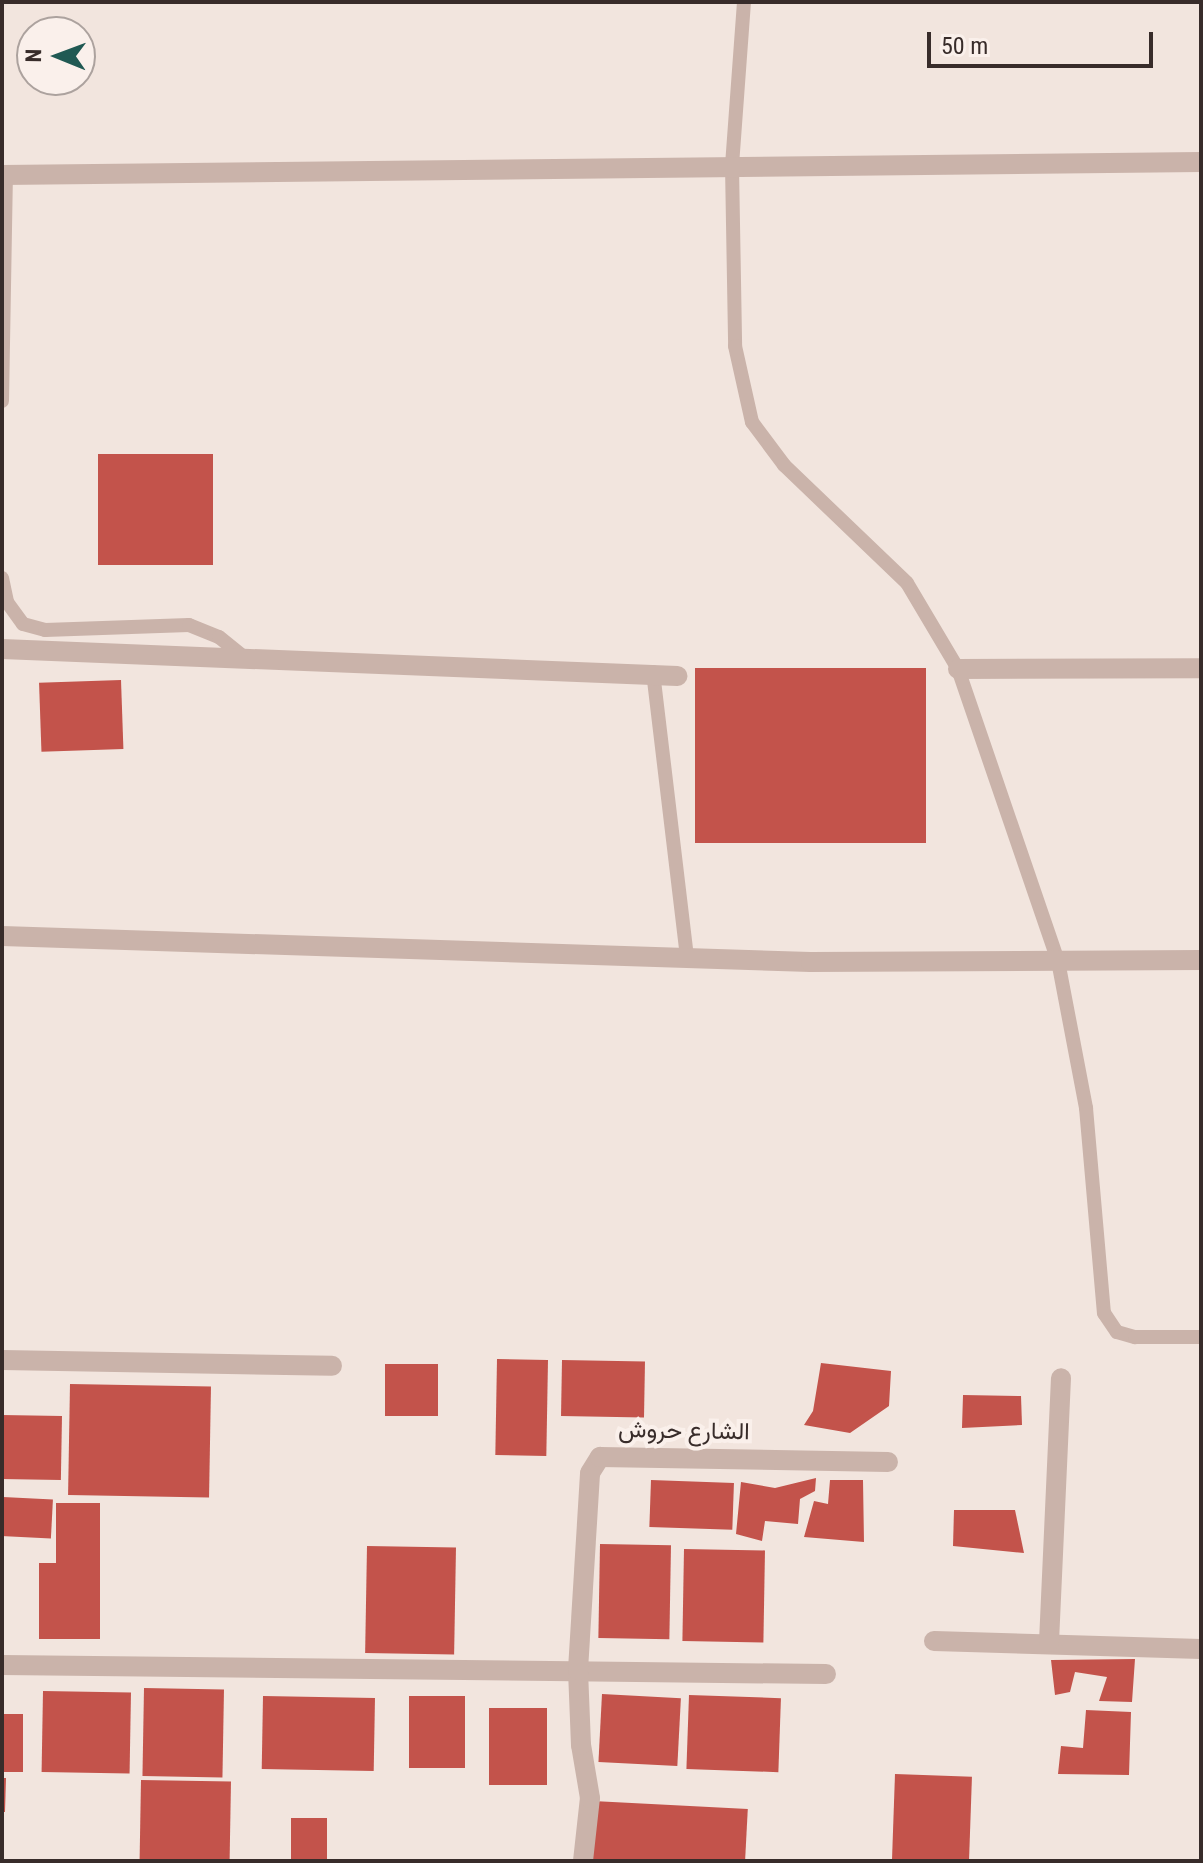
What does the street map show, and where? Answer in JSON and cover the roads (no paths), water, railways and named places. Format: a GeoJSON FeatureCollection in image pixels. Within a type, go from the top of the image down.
{"type":"FeatureCollection","features":[{"type":"Feature","properties":{"kind":"street"},"geometry":{"type":"LineString","coordinates":[[4,175],[1201,162]]}},
{"type":"Feature","properties":{"kind":"street"},"geometry":{"type":"LineString","coordinates":[[2,649],[653,672],[677,676]]}},
{"type":"Feature","properties":{"kind":"street"},"geometry":{"type":"LineString","coordinates":[[958,669],[1201,668]]}},
{"type":"Feature","properties":{"kind":"street"},"geometry":{"type":"LineString","coordinates":[[2,936],[687,958],[1201,960]]}},
{"type":"Feature","properties":{"kind":"street"},"geometry":{"type":"LineString","coordinates":[[2,1360],[332,1366]]}},
{"type":"Feature","properties":{"kind":"street"},"geometry":{"type":"LineString","coordinates":[[1049,1642],[1061,1378]]}},
{"type":"Feature","properties":{"kind":"street","name":"الشارع حروش"},"geometry":{"type":"LineString","coordinates":[[578,1670],[590,1473],[600,1457],[888,1462]]}},
{"type":"Feature","properties":{"kind":"street"},"geometry":{"type":"LineString","coordinates":[[934,1641],[1049,1642],[1201,1649]]}},
{"type":"Feature","properties":{"kind":"street"},"geometry":{"type":"LineString","coordinates":[[2,1665],[826,1674]]}},
{"type":"Feature","properties":{"kind":"street"},"geometry":{"type":"LineString","coordinates":[[578,1670],[581,1745],[590,1798],[583,1861]]}},
{"type":"Feature","properties":{"kind":"lane"},"geometry":{"type":"LineString","coordinates":[[744,2],[732,166],[735,346],[752,422],[784,465],[907,583],[958,669],[1058,961],[1086,1108],[1104,1313],[1117,1332],[1135,1337],[1201,1337]]}},
{"type":"Feature","properties":{"kind":"lane"},"geometry":{"type":"LineString","coordinates":[[2,401],[4,175]]}},
{"type":"Feature","properties":{"kind":"lane"},"geometry":{"type":"LineString","coordinates":[[2,578],[7,602],[23,624],[45,630],[189,625],[219,637],[245,658]]}},
{"type":"Feature","properties":{"kind":"lane"},"geometry":{"type":"LineString","coordinates":[[653,672],[687,958]]}}]}
